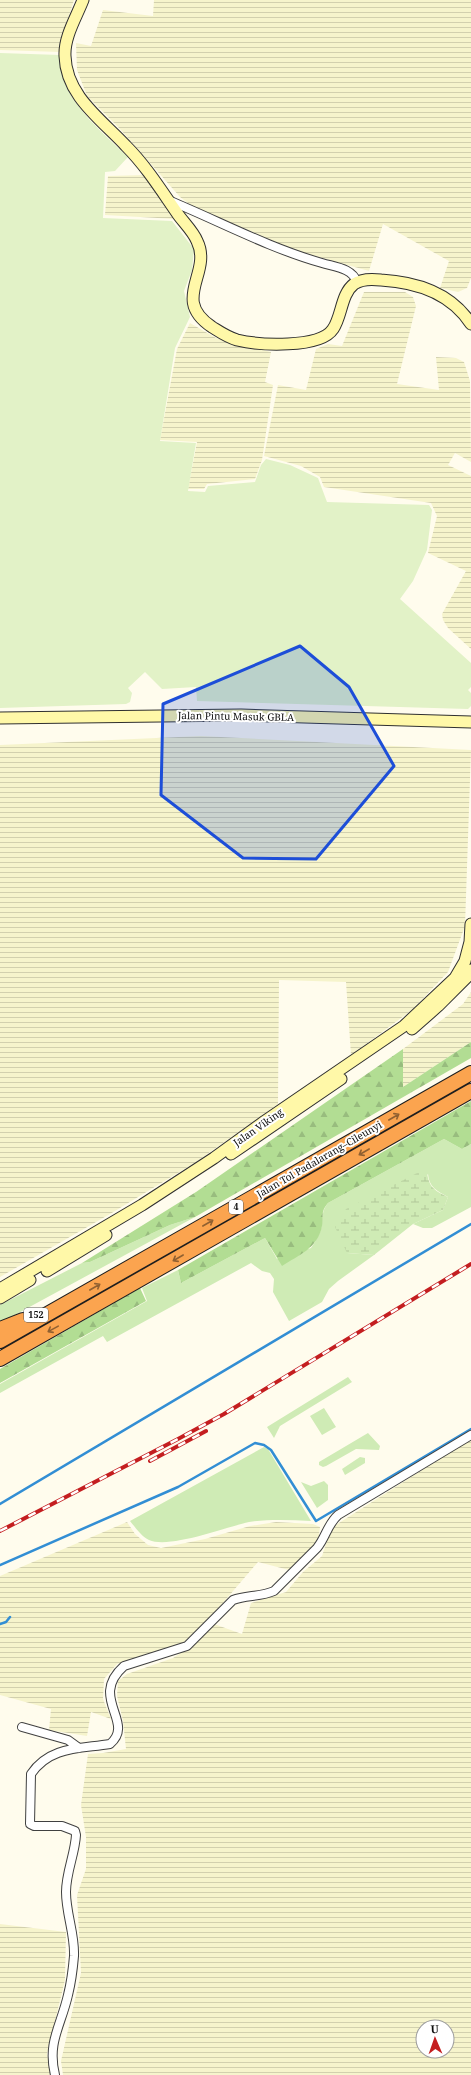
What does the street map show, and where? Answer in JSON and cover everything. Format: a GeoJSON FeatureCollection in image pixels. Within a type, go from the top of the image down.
{"type":"FeatureCollection","features":[{"type":"Feature","properties":{"kind":"highway","name":"Jalan Tol Padalarang–Cileunyi"},"geometry":{"type":"LineString","coordinates":[[0,1341],[471,1072]]}},
{"type":"Feature","properties":{"kind":"highway","name":"Jalan Tol Padalarang–Cileunyi"},"geometry":{"type":"LineString","coordinates":[[0,1359],[471,1091]]}},
{"type":"Feature","properties":{"kind":"highway"},"geometry":{"type":"LineString","coordinates":[[72,1300],[80,1314]]}},
{"type":"Feature","properties":{"kind":"highway","name":"152"},"geometry":{"type":"LineString","coordinates":[[0,1329],[72,1300]]}},
{"type":"Feature","properties":{"kind":"street"},"geometry":{"type":"LineString","coordinates":[[83,0],[65,43],[65,58],[74,88],[80,99],[127,147],[198,242],[200,262],[193,290],[193,303],[196,314],[202,320],[222,334],[236,340],[266,344],[312,341],[324,337],[334,327],[350,289],[357,282],[376,280],[402,281],[429,289],[462,310],[471,324]]}},
{"type":"Feature","properties":{"kind":"street"},"geometry":{"type":"LineString","coordinates":[[168,200],[293,255],[345,270],[355,276],[357,282]]}},
{"type":"Feature","properties":{"kind":"street","name":"Jalan Pintu Masuk GBLA"},"geometry":{"type":"LineString","coordinates":[[0,718],[241,715],[471,722]]}},
{"type":"Feature","properties":{"kind":"street","name":"Jalan Viking"},"geometry":{"type":"LineString","coordinates":[[0,1289],[135,1209],[188,1175],[404,1026],[455,978],[465,961],[470,942],[471,924]]}},
{"type":"Feature","properties":{"kind":"street","name":"Jalan Viking"},"geometry":{"type":"LineString","coordinates":[[0,1298],[73,1256],[206,1172],[364,1063],[428,1016],[468,976],[471,970]]}},
{"type":"Feature","properties":{"kind":"street"},"geometry":{"type":"LineString","coordinates":[[55,2075],[51,2054],[68,1995],[74,1956],[73,1938],[66,1893],[66,1881],[76,1835],[75,1831],[67,1826],[34,1826],[30,1824],[30,1778],[36,1767],[44,1760],[58,1752],[110,1744],[116,1736],[118,1720],[109,1692],[112,1680],[124,1666],[187,1646],[233,1600],[240,1597],[265,1595],[274,1591],[322,1543],[328,1526],[335,1518],[471,1435]]}},
{"type":"Feature","properties":{"kind":"street"},"geometry":{"type":"LineString","coordinates":[[22,1727],[68,1740],[79,1748]]}},
{"type":"Feature","properties":{"kind":"highlighted area"},"geometry":{"type":"Polygon","coordinates":[[[300,646],[349,687],[394,766],[316,859],[243,858],[161,795],[163,704],[300,646]]]}},
{"type":"Feature","properties":{"kind":"shaded area"},"geometry":{"type":"Polygon","coordinates":[[[0,0],[74,0],[61,40],[60,52],[0,50],[0,0]]]}},
{"type":"Feature","properties":{"kind":"shaded area"},"geometry":{"type":"Polygon","coordinates":[[[154,0],[471,0],[471,278],[467,288],[458,292],[440,288],[449,261],[383,224],[369,271],[294,250],[192,206],[180,197],[120,129],[87,96],[77,70],[76,43],[91,46],[103,10],[153,16],[154,0]]]}},
{"type":"Feature","properties":{"kind":"shaded area"},"geometry":{"type":"Polygon","coordinates":[[[146,175],[175,219],[105,215],[108,176],[146,175]]]}},
{"type":"Feature","properties":{"kind":"shaded area"},"geometry":{"type":"Polygon","coordinates":[[[364,292],[405,292],[413,297],[416,306],[397,384],[439,390],[436,357],[456,358],[464,362],[470,381],[471,462],[455,453],[448,465],[471,476],[471,649],[448,628],[443,620],[442,614],[466,571],[428,553],[437,516],[431,503],[324,487],[320,477],[301,466],[264,456],[278,385],[306,390],[316,349],[328,344],[342,346],[364,292]]]}},
{"type":"Feature","properties":{"kind":"shaded area"},"geometry":{"type":"Polygon","coordinates":[[[190,323],[216,338],[271,352],[265,382],[273,385],[262,460],[255,479],[207,484],[204,489],[188,489],[197,442],[160,440],[177,349],[190,323]]]}},
{"type":"Feature","properties":{"kind":"shaded area"},"geometry":{"type":"Polygon","coordinates":[[[201,736],[471,750],[465,926],[448,972],[412,1010],[351,1055],[346,982],[279,980],[278,1104],[196,1162],[110,1214],[0,1277],[0,745],[201,736]]]}},
{"type":"Feature","properties":{"kind":"shaded area"},"geometry":{"type":"Polygon","coordinates":[[[471,992],[471,1042],[403,1087],[403,1049],[463,1004],[471,992]]]}},
{"type":"Feature","properties":{"kind":"shaded area"},"geometry":{"type":"Polygon","coordinates":[[[471,1439],[471,2075],[63,2075],[61,2061],[81,1973],[77,1895],[86,1869],[86,1837],[81,1805],[88,1754],[126,1749],[123,1721],[117,1696],[118,1681],[127,1674],[173,1658],[187,1649],[214,1624],[242,1634],[251,1603],[286,1592],[303,1572],[322,1556],[331,1528],[471,1439]]]}},
{"type":"Feature","properties":{"kind":"shaded area"},"geometry":{"type":"Polygon","coordinates":[[[127,1522],[135,1534],[148,1545],[161,1548],[205,1539],[250,1526],[276,1522],[313,1524],[320,1527],[318,1543],[289,1570],[258,1562],[198,1630],[184,1642],[164,1650],[117,1664],[104,1679],[103,1699],[111,1719],[91,1712],[87,1736],[49,1730],[51,1709],[0,1695],[0,1576],[127,1522]]]}},
{"type":"Feature","properties":{"kind":"shaded area"},"geometry":{"type":"Polygon","coordinates":[[[0,1924],[66,1932],[65,1980],[47,2054],[51,2075],[0,2075],[0,1924]]]}},
{"type":"Feature","properties":{"kind":"green space"},"geometry":{"type":"Polygon","coordinates":[[[0,53],[60,55],[61,72],[72,97],[89,119],[128,157],[115,171],[105,172],[103,218],[172,221],[194,249],[192,270],[184,291],[190,317],[175,348],[160,441],[196,443],[188,491],[205,492],[208,486],[255,482],[261,465],[266,459],[290,465],[318,478],[327,502],[429,505],[432,510],[427,550],[413,581],[400,599],[471,663],[471,687],[468,690],[471,693],[471,706],[468,709],[197,701],[196,687],[162,689],[145,672],[128,688],[132,693],[130,702],[126,704],[0,708],[0,53]]]}},
{"type":"Feature","properties":{"kind":"green space"},"geometry":{"type":"Polygon","coordinates":[[[471,1042],[471,1058],[195,1217],[170,1225],[90,1262],[82,1263],[196,1192],[403,1049],[403,1087],[471,1042]]]}},
{"type":"Feature","properties":{"kind":"green space"},"geometry":{"type":"Polygon","coordinates":[[[471,1101],[471,1144],[462,1149],[444,1139],[328,1203],[323,1212],[320,1234],[316,1240],[307,1250],[282,1266],[265,1238],[181,1283],[178,1270],[471,1101]]]}},
{"type":"Feature","properties":{"kind":"green space"},"geometry":{"type":"Polygon","coordinates":[[[444,1139],[462,1149],[471,1144],[471,1207],[432,1228],[423,1228],[413,1224],[443,1210],[448,1197],[437,1191],[430,1182],[428,1174],[347,1253],[374,1255],[329,1289],[322,1302],[289,1321],[273,1292],[274,1279],[270,1273],[262,1271],[251,1263],[107,1342],[103,1336],[0,1393],[0,1384],[147,1301],[142,1288],[178,1270],[181,1283],[265,1238],[277,1259],[311,1248],[319,1234],[324,1211],[328,1203],[444,1139]]]}},
{"type":"Feature","properties":{"kind":"green space"},"geometry":{"type":"Polygon","coordinates":[[[425,1169],[430,1184],[434,1189],[448,1197],[443,1210],[413,1224],[374,1255],[347,1253],[335,1227],[346,1209],[425,1169]]]}},
{"type":"Feature","properties":{"kind":"green space"},"geometry":{"type":"Polygon","coordinates":[[[195,1217],[0,1323],[0,1305],[82,1263],[90,1262],[170,1225],[195,1217]]]}},
{"type":"Feature","properties":{"kind":"green space"},"geometry":{"type":"Polygon","coordinates":[[[140,1288],[146,1301],[0,1383],[0,1369],[140,1288]]]}},
{"type":"Feature","properties":{"kind":"green space"},"geometry":{"type":"Polygon","coordinates":[[[348,1377],[352,1382],[280,1426],[274,1438],[267,1427],[348,1377]]]}},
{"type":"Feature","properties":{"kind":"green space"},"geometry":{"type":"Polygon","coordinates":[[[324,1408],[336,1427],[322,1435],[310,1416],[324,1408]]]}},
{"type":"Feature","properties":{"kind":"green space"},"geometry":{"type":"Polygon","coordinates":[[[368,1433],[380,1446],[379,1450],[356,1449],[326,1466],[323,1467],[319,1465],[319,1462],[368,1433]]]}},
{"type":"Feature","properties":{"kind":"green space"},"geometry":{"type":"Polygon","coordinates":[[[264,1447],[268,1449],[311,1521],[272,1520],[249,1522],[184,1540],[158,1542],[146,1539],[130,1521],[264,1447]]]}},
{"type":"Feature","properties":{"kind":"green space"},"geometry":{"type":"Polygon","coordinates":[[[360,1457],[365,1458],[365,1463],[345,1475],[342,1469],[360,1457]]]}},
{"type":"Feature","properties":{"kind":"green space"},"geometry":{"type":"Polygon","coordinates":[[[324,1481],[328,1485],[328,1500],[317,1508],[301,1482],[311,1486],[324,1481]]]}},
{"type":"Feature","properties":{"kind":"waterway"},"geometry":{"type":"LineString","coordinates":[[0,1504],[471,1224]]}},
{"type":"Feature","properties":{"kind":"waterway"},"geometry":{"type":"LineString","coordinates":[[0,1565],[178,1487],[255,1443],[264,1445],[271,1450],[316,1521],[471,1429]]}},
{"type":"Feature","properties":{"kind":"waterway"},"geometry":{"type":"LineString","coordinates":[[0,1624],[6,1622],[10,1617]]}},
{"type":"Feature","properties":{"kind":"railway"},"geometry":{"type":"LineString","coordinates":[[0,1531],[224,1414],[471,1264]]}},
{"type":"Feature","properties":{"kind":"railway"},"geometry":{"type":"LineString","coordinates":[[150,1461],[206,1431]]}}]}
